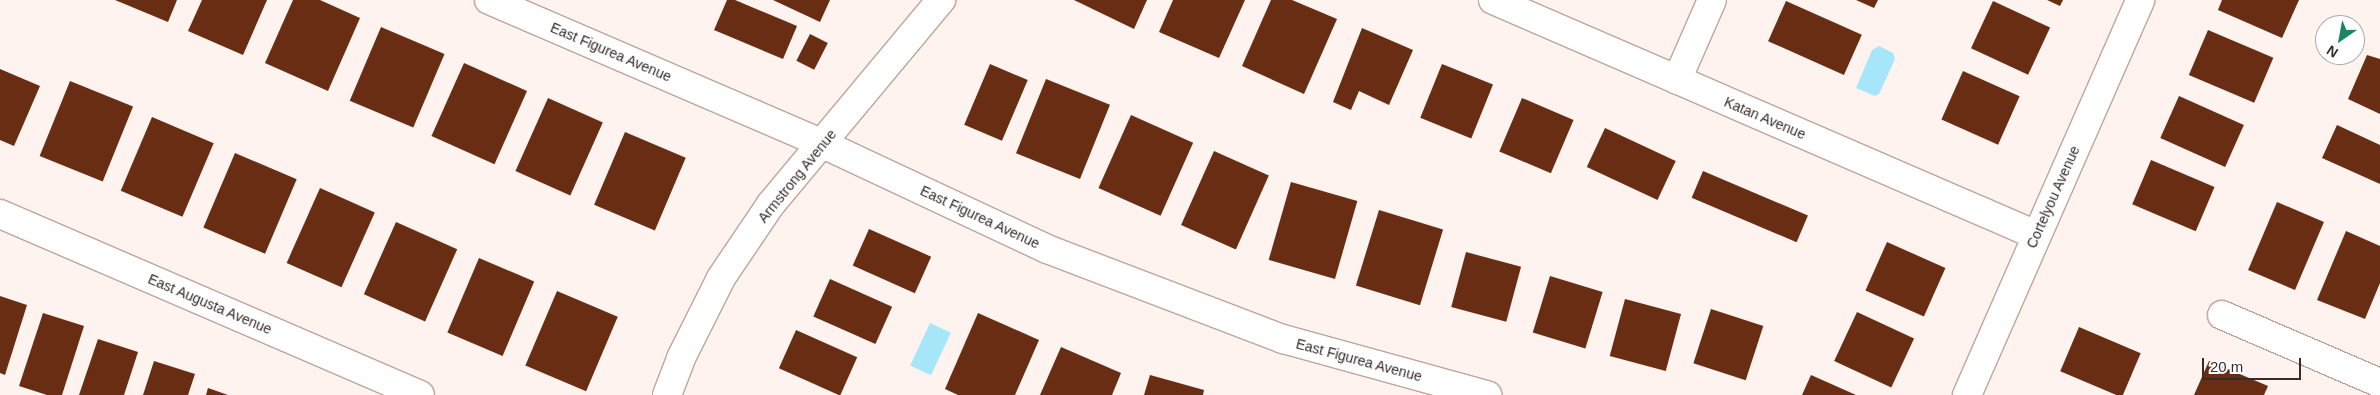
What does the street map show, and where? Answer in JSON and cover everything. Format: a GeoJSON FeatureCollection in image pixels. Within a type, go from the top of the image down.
{"type":"FeatureCollection","features":[{"type":"Feature","properties":{"kind":"street","name":"East Figurea Avenue"},"geometry":{"type":"LineString","coordinates":[[489,0],[823,144],[1047,249],[1283,339],[1486,395]]}},
{"type":"Feature","properties":{"kind":"street","name":"Armstrong Avenue"},"geometry":{"type":"LineString","coordinates":[[668,395],[681,358],[722,278],[771,204],[823,144],[941,0]]}},
{"type":"Feature","properties":{"kind":"street","name":"Katan Avenue"},"geometry":{"type":"LineString","coordinates":[[1494,0],[2036,235]]}},
{"type":"Feature","properties":{"kind":"street"},"geometry":{"type":"LineString","coordinates":[[1677,80],[1712,0]]}},
{"type":"Feature","properties":{"kind":"street","name":"Cortelyou Avenue"},"geometry":{"type":"LineString","coordinates":[[1967,395],[2140,0]]}},
{"type":"Feature","properties":{"kind":"street","name":"East Augusta Avenue"},"geometry":{"type":"LineString","coordinates":[[0,214],[420,395]]}},
{"type":"Feature","properties":{"kind":"street"},"geometry":{"type":"LineString","coordinates":[[2222,315],[2380,383]]}},
{"type":"Feature","properties":{"kind":"water"},"geometry":{"type":"Polygon","coordinates":[[[1879,46],[1893,53],[1895,59],[1879,94],[1875,96],[1856,88],[1872,50],[1879,46]]]}},
{"type":"Feature","properties":{"kind":"water"},"geometry":{"type":"Polygon","coordinates":[[[930,323],[951,333],[931,375],[910,366],[930,323]]]}},
{"type":"Feature","properties":{"kind":"building"},"geometry":{"type":"Polygon","coordinates":[[[115,0],[177,0],[168,22],[115,0]]]}},
{"type":"Feature","properties":{"kind":"building"},"geometry":{"type":"Polygon","coordinates":[[[202,0],[267,0],[243,55],[188,31],[202,0]]]}},
{"type":"Feature","properties":{"kind":"building"},"geometry":{"type":"Polygon","coordinates":[[[293,0],[320,0],[360,18],[328,91],[265,63],[293,0]]]}},
{"type":"Feature","properties":{"kind":"building"},"geometry":{"type":"Polygon","coordinates":[[[727,0],[735,0],[797,26],[783,59],[714,30],[727,0]]]}},
{"type":"Feature","properties":{"kind":"building"},"geometry":{"type":"Polygon","coordinates":[[[773,0],[830,0],[820,22],[773,0]]]}},
{"type":"Feature","properties":{"kind":"building"},"geometry":{"type":"Polygon","coordinates":[[[1074,0],[1147,0],[1134,29],[1074,0]]]}},
{"type":"Feature","properties":{"kind":"building"},"geometry":{"type":"Polygon","coordinates":[[[1173,0],[1245,0],[1219,58],[1159,32],[1173,0]]]}},
{"type":"Feature","properties":{"kind":"building"},"geometry":{"type":"Polygon","coordinates":[[[1271,0],[1292,0],[1337,19],[1304,94],[1242,66],[1271,0]]]}},
{"type":"Feature","properties":{"kind":"building"},"geometry":{"type":"Polygon","coordinates":[[[1856,0],[1878,0],[1874,8],[1856,0]]]}},
{"type":"Feature","properties":{"kind":"building"},"geometry":{"type":"Polygon","coordinates":[[[2047,0],[2063,0],[2060,6],[2047,0]]]}},
{"type":"Feature","properties":{"kind":"building"},"geometry":{"type":"Polygon","coordinates":[[[2222,0],[2299,0],[2282,38],[2218,10],[2222,0]]]}},
{"type":"Feature","properties":{"kind":"building"},"geometry":{"type":"Polygon","coordinates":[[[1786,1],[1862,35],[1844,75],[1768,41],[1786,1]]]}},
{"type":"Feature","properties":{"kind":"building"},"geometry":{"type":"Polygon","coordinates":[[[1993,1],[2050,28],[2028,75],[1971,48],[1993,1]]]}},
{"type":"Feature","properties":{"kind":"building"},"geometry":{"type":"Polygon","coordinates":[[[381,27],[445,54],[413,128],[350,101],[381,27]]]}},
{"type":"Feature","properties":{"kind":"building"},"geometry":{"type":"Polygon","coordinates":[[[1362,28],[1413,50],[1389,105],[1359,91],[1351,110],[1333,102],[1362,28]]]}},
{"type":"Feature","properties":{"kind":"building"},"geometry":{"type":"Polygon","coordinates":[[[2208,30],[2273,58],[2254,103],[2189,75],[2208,30]]]}},
{"type":"Feature","properties":{"kind":"building"},"geometry":{"type":"Polygon","coordinates":[[[810,34],[828,43],[814,70],[796,61],[810,34]]]}},
{"type":"Feature","properties":{"kind":"building"},"geometry":{"type":"Polygon","coordinates":[[[2367,55],[2380,59],[2380,114],[2348,99],[2363,65],[2365,65],[2367,55]]]}},
{"type":"Feature","properties":{"kind":"building"},"geometry":{"type":"Polygon","coordinates":[[[464,63],[527,91],[494,164],[431,136],[464,63]]]}},
{"type":"Feature","properties":{"kind":"building"},"geometry":{"type":"Polygon","coordinates":[[[990,64],[1028,80],[1002,141],[964,125],[990,64]]]}},
{"type":"Feature","properties":{"kind":"building"},"geometry":{"type":"Polygon","coordinates":[[[1442,64],[1493,85],[1471,138],[1420,118],[1442,64]]]}},
{"type":"Feature","properties":{"kind":"building"},"geometry":{"type":"Polygon","coordinates":[[[0,69],[40,86],[14,146],[0,140],[0,69]]]}},
{"type":"Feature","properties":{"kind":"building"},"geometry":{"type":"Polygon","coordinates":[[[1963,71],[2020,96],[1998,145],[1941,119],[1963,71]]]}},
{"type":"Feature","properties":{"kind":"building"},"geometry":{"type":"Polygon","coordinates":[[[1046,79],[1110,105],[1080,179],[1016,153],[1046,79]]]}},
{"type":"Feature","properties":{"kind":"building"},"geometry":{"type":"Polygon","coordinates":[[[70,81],[133,106],[103,182],[40,156],[70,81]]]}},
{"type":"Feature","properties":{"kind":"building"},"geometry":{"type":"Polygon","coordinates":[[[2179,96],[2244,125],[2225,167],[2160,138],[2179,96]]]}},
{"type":"Feature","properties":{"kind":"building"},"geometry":{"type":"Polygon","coordinates":[[[548,98],[603,122],[570,195],[515,171],[548,98]]]}},
{"type":"Feature","properties":{"kind":"building"},"geometry":{"type":"Polygon","coordinates":[[[1522,98],[1574,120],[1551,173],[1499,151],[1522,98]]]}},
{"type":"Feature","properties":{"kind":"building"},"geometry":{"type":"Polygon","coordinates":[[[1131,115],[1193,143],[1161,216],[1098,188],[1131,115]]]}},
{"type":"Feature","properties":{"kind":"building"},"geometry":{"type":"Polygon","coordinates":[[[152,117],[214,143],[182,217],[121,191],[152,117]]]}},
{"type":"Feature","properties":{"kind":"building"},"geometry":{"type":"Polygon","coordinates":[[[2337,125],[2380,145],[2380,184],[2322,158],[2337,125]]]}},
{"type":"Feature","properties":{"kind":"building"},"geometry":{"type":"Polygon","coordinates":[[[1605,128],[1676,161],[1658,200],[1587,167],[1605,128]]]}},
{"type":"Feature","properties":{"kind":"building"},"geometry":{"type":"Polygon","coordinates":[[[625,132],[686,158],[655,231],[594,205],[625,132]]]}},
{"type":"Feature","properties":{"kind":"building"},"geometry":{"type":"Polygon","coordinates":[[[1214,151],[1269,175],[1236,249],[1181,225],[1214,151]]]}},
{"type":"Feature","properties":{"kind":"building"},"geometry":{"type":"Polygon","coordinates":[[[235,153],[297,179],[265,254],[203,228],[235,153]]]}},
{"type":"Feature","properties":{"kind":"building"},"geometry":{"type":"Polygon","coordinates":[[[2151,160],[2215,187],[2196,231],[2132,204],[2151,160]]]}},
{"type":"Feature","properties":{"kind":"building"},"geometry":{"type":"Polygon","coordinates":[[[1703,171],[1808,216],[1797,242],[1692,198],[1703,171]]]}},
{"type":"Feature","properties":{"kind":"building"},"geometry":{"type":"Polygon","coordinates":[[[1291,182],[1357,201],[1335,279],[1269,260],[1291,182]]]}},
{"type":"Feature","properties":{"kind":"building"},"geometry":{"type":"Polygon","coordinates":[[[320,188],[375,212],[341,287],[287,263],[320,188]]]}},
{"type":"Feature","properties":{"kind":"building"},"geometry":{"type":"Polygon","coordinates":[[[2277,202],[2324,222],[2295,290],[2248,270],[2277,202]]]}},
{"type":"Feature","properties":{"kind":"building"},"geometry":{"type":"Polygon","coordinates":[[[1379,210],[1443,230],[1420,305],[1356,286],[1379,210]]]}},
{"type":"Feature","properties":{"kind":"building"},"geometry":{"type":"Polygon","coordinates":[[[396,222],[457,249],[425,321],[364,294],[396,222]]]}},
{"type":"Feature","properties":{"kind":"building"},"geometry":{"type":"Polygon","coordinates":[[[869,229],[931,257],[915,293],[853,266],[869,229]]]}},
{"type":"Feature","properties":{"kind":"building"},"geometry":{"type":"Polygon","coordinates":[[[2346,231],[2380,246],[2380,283],[2365,319],[2317,300],[2346,231]]]}},
{"type":"Feature","properties":{"kind":"building"},"geometry":{"type":"Polygon","coordinates":[[[1887,242],[1945,268],[1924,316],[1865,290],[1887,242]]]}},
{"type":"Feature","properties":{"kind":"building"},"geometry":{"type":"Polygon","coordinates":[[[1466,252],[1521,267],[1506,322],[1451,307],[1466,252]]]}},
{"type":"Feature","properties":{"kind":"building"},"geometry":{"type":"Polygon","coordinates":[[[479,258],[534,281],[503,356],[447,333],[479,258]]]}},
{"type":"Feature","properties":{"kind":"building"},"geometry":{"type":"Polygon","coordinates":[[[1550,276],[1603,292],[1585,349],[1533,332],[1550,276]]]}},
{"type":"Feature","properties":{"kind":"building"},"geometry":{"type":"Polygon","coordinates":[[[830,279],[892,307],[875,344],[813,316],[830,279]]]}},
{"type":"Feature","properties":{"kind":"building"},"geometry":{"type":"Polygon","coordinates":[[[557,291],[618,317],[586,391],[525,366],[557,291]]]}},
{"type":"Feature","properties":{"kind":"building"},"geometry":{"type":"Polygon","coordinates":[[[0,296],[27,305],[5,375],[0,373],[0,296]]]}},
{"type":"Feature","properties":{"kind":"building"},"geometry":{"type":"Polygon","coordinates":[[[1625,299],[1681,314],[1666,371],[1610,356],[1625,299]]]}},
{"type":"Feature","properties":{"kind":"building"},"geometry":{"type":"Polygon","coordinates":[[[1711,309],[1763,326],[1746,380],[1693,363],[1711,309]]]}},
{"type":"Feature","properties":{"kind":"building"},"geometry":{"type":"Polygon","coordinates":[[[1857,312],[1914,339],[1891,388],[1834,361],[1857,312]]]}},
{"type":"Feature","properties":{"kind":"building"},"geometry":{"type":"Polygon","coordinates":[[[43,313],[84,326],[62,395],[47,395],[19,386],[43,313]]]}},
{"type":"Feature","properties":{"kind":"building"},"geometry":{"type":"Polygon","coordinates":[[[978,313],[1039,340],[1015,395],[958,395],[945,389],[978,313]]]}},
{"type":"Feature","properties":{"kind":"building"},"geometry":{"type":"Polygon","coordinates":[[[2079,327],[2141,353],[2123,395],[2116,395],[2060,371],[2079,327]]]}},
{"type":"Feature","properties":{"kind":"building"},"geometry":{"type":"Polygon","coordinates":[[[796,330],[857,357],[840,395],[779,368],[796,330]]]}},
{"type":"Feature","properties":{"kind":"building"},"geometry":{"type":"Polygon","coordinates":[[[98,339],[138,352],[124,395],[79,395],[98,339]]]}},
{"type":"Feature","properties":{"kind":"building"},"geometry":{"type":"Polygon","coordinates":[[[1061,347],[1121,373],[1112,395],[1040,395],[1061,347]]]}},
{"type":"Feature","properties":{"kind":"building"},"geometry":{"type":"Polygon","coordinates":[[[154,361],[195,374],[188,395],[143,395],[154,361]]]}},
{"type":"Feature","properties":{"kind":"building"},"geometry":{"type":"Polygon","coordinates":[[[2209,361],[2268,386],[2264,395],[2194,395],[2209,361]]]}},
{"type":"Feature","properties":{"kind":"building"},"geometry":{"type":"Polygon","coordinates":[[[1150,375],[1204,390],[1203,395],[1144,395],[1150,375]]]}},
{"type":"Feature","properties":{"kind":"building"},"geometry":{"type":"Polygon","coordinates":[[[1811,375],[1856,395],[1802,395],[1811,375]]]}},
{"type":"Feature","properties":{"kind":"building"},"geometry":{"type":"Polygon","coordinates":[[[208,388],[228,395],[206,395],[208,388]]]}}]}
